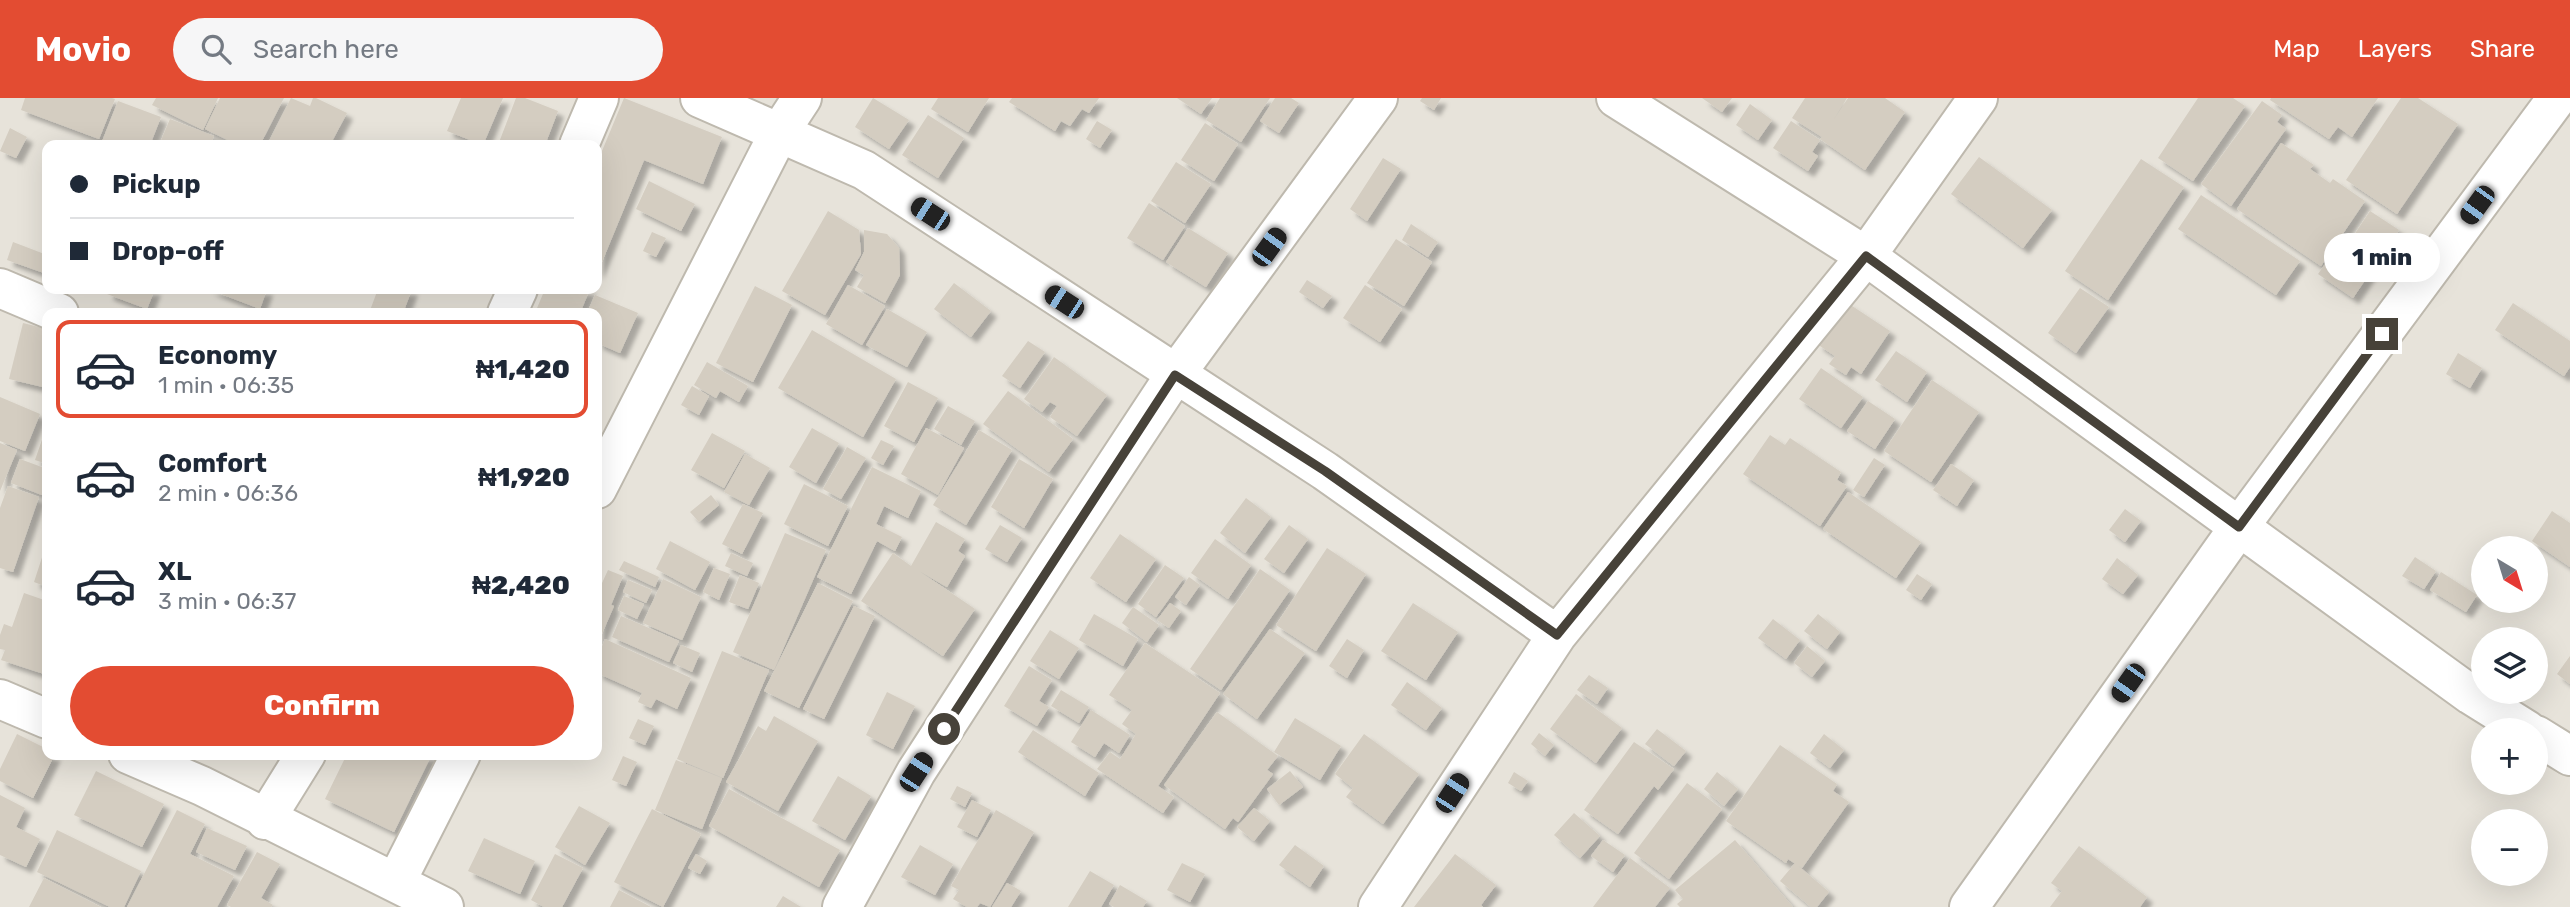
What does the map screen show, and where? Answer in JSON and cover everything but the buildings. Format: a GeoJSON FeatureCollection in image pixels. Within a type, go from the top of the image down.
{"type":"FeatureCollection","features":[{"type":"Feature","properties":{"kind":"street"},"geometry":{"type":"LineString","coordinates":[[581,140],[599,98]]}},
{"type":"Feature","properties":{"kind":"street"},"geometry":{"type":"LineString","coordinates":[[700,98],[863,170],[1325,471],[1557,635]]}},
{"type":"Feature","properties":{"kind":"street"},"geometry":{"type":"LineString","coordinates":[[602,479],[779,132],[802,98]]}},
{"type":"Feature","properties":{"kind":"street"},"geometry":{"type":"LineString","coordinates":[[842,907],[916,772],[1175,375],[1378,98]]}},
{"type":"Feature","properties":{"kind":"street"},"geometry":{"type":"LineString","coordinates":[[1616,98],[1866,256],[2471,695],[2508,718]]}},
{"type":"Feature","properties":{"kind":"street"},"geometry":{"type":"LineString","coordinates":[[1378,907],[1557,635],[1866,256],[1978,98]]}},
{"type":"Feature","properties":{"kind":"street"},"geometry":{"type":"LineString","coordinates":[[1969,907],[2239,527],[2557,98]]}},
{"type":"Feature","properties":{"kind":"street"},"geometry":{"type":"LineString","coordinates":[[0,288],[47,308]]}},
{"type":"Feature","properties":{"kind":"street"},"geometry":{"type":"LineString","coordinates":[[0,699],[42,717]]}},
{"type":"Feature","properties":{"kind":"street"},"geometry":{"type":"LineString","coordinates":[[2548,742],[2570,756]]}},
{"type":"Feature","properties":{"kind":"street"},"geometry":{"type":"LineString","coordinates":[[142,760],[202,786],[265,820],[444,907]]}},
{"type":"Feature","properties":{"kind":"street"},"geometry":{"type":"LineString","coordinates":[[265,820],[302,760]]}},
{"type":"Feature","properties":{"kind":"street"},"geometry":{"type":"LineString","coordinates":[[396,882],[458,760]]}},
{"type":"Feature","properties":{"kind":"shaded area"},"geometry":{"type":"Polygon","coordinates":[[[0,98],[2570,98],[2570,907],[0,907],[0,98]]]}},
{"type":"Feature","properties":{"kind":"route"},"geometry":{"type":"LineString","coordinates":[[944,729],[1175,375],[1325,471],[1557,635],[1866,256],[2239,527],[2382,334]]}}]}
